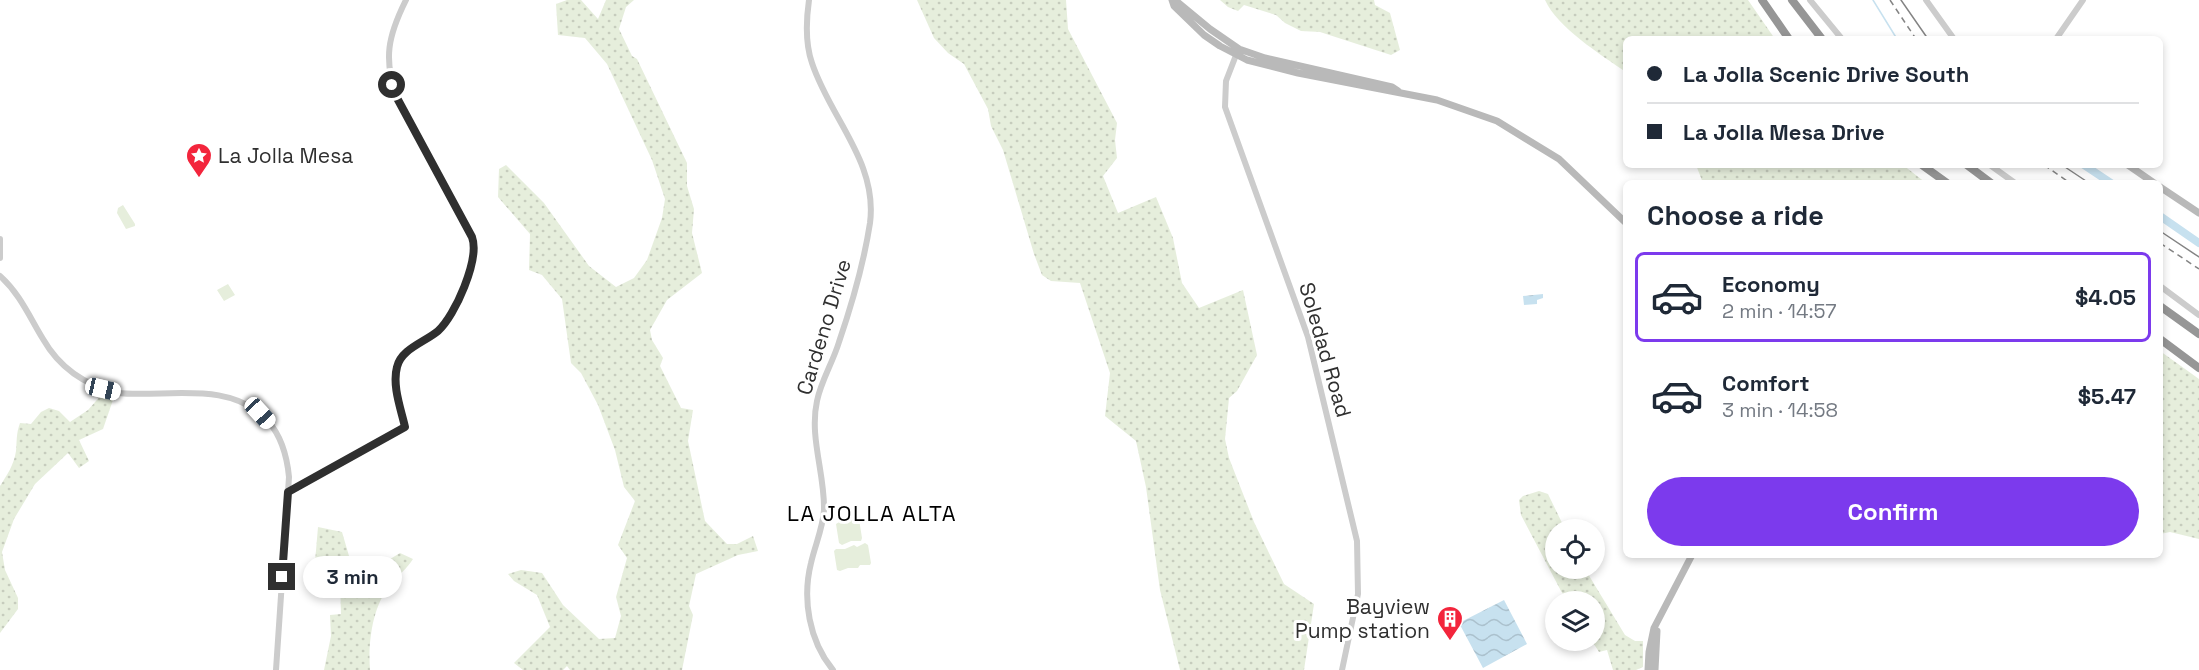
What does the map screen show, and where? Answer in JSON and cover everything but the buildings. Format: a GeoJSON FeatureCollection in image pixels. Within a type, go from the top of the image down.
{"type":"FeatureCollection","features":[{"type":"Feature","properties":{"kind":"highway"},"geometry":{"type":"LineString","coordinates":[[1762,0],[1787,36]]}},
{"type":"Feature","properties":{"kind":"highway"},"geometry":{"type":"LineString","coordinates":[[1792,0],[1820,36]]}},
{"type":"Feature","properties":{"kind":"highway"},"geometry":{"type":"LineString","coordinates":[[1926,168],[1943,180]]}},
{"type":"Feature","properties":{"kind":"highway"},"geometry":{"type":"LineString","coordinates":[[1970,168],[1987,180]]}},
{"type":"Feature","properties":{"kind":"highway"},"geometry":{"type":"LineString","coordinates":[[2163,308],[2199,334]]}},
{"type":"Feature","properties":{"kind":"highway"},"geometry":{"type":"LineString","coordinates":[[2163,341],[2199,368]]}},
{"type":"Feature","properties":{"kind":"main road"},"geometry":{"type":"LineString","coordinates":[[1173,0],[1174,6],[1204,35],[1261,64],[1390,92],[1398,91],[1467,109],[1514,129],[1559,159],[1623,220]]}},
{"type":"Feature","properties":{"kind":"main road"},"geometry":{"type":"LineString","coordinates":[[2132,168],[2150,180]]}},
{"type":"Feature","properties":{"kind":"main road"},"geometry":{"type":"LineString","coordinates":[[2163,189],[2199,213]]}},
{"type":"Feature","properties":{"kind":"main road"},"geometry":{"type":"LineString","coordinates":[[1648,670],[1651,640],[1658,620],[1690,558]]}},
{"type":"Feature","properties":{"kind":"main road"},"geometry":{"type":"LineString","coordinates":[[1655,670],[1654,655],[1658,620]]}},
{"type":"Feature","properties":{"kind":"street"},"geometry":{"type":"LineString","coordinates":[[288,492],[405,427],[396,385],[397,366],[406,353],[438,331],[450,317],[473,261],[472,237],[392,85],[389,41],[396,19],[406,0]]}},
{"type":"Feature","properties":{"kind":"street","name":"Cardeno Drive"},"geometry":{"type":"LineString","coordinates":[[809,0],[807,44],[812,63],[823,89],[865,167],[870,201],[870,221],[863,255],[839,342],[818,395],[814,421],[824,509],[822,526],[810,564],[807,585],[808,609],[817,645],[833,670]]}},
{"type":"Feature","properties":{"kind":"street"},"geometry":{"type":"LineString","coordinates":[[1810,0],[1840,36]]}},
{"type":"Feature","properties":{"kind":"street"},"geometry":{"type":"LineString","coordinates":[[1926,0],[1952,36]]}},
{"type":"Feature","properties":{"kind":"street"},"geometry":{"type":"LineString","coordinates":[[2058,36],[2083,0]]}},
{"type":"Feature","properties":{"kind":"street","name":"Soledad Road"},"geometry":{"type":"LineString","coordinates":[[1237,52],[1226,81],[1225,107],[1308,337],[1357,541],[1358,594],[1342,670]]}},
{"type":"Feature","properties":{"kind":"street"},"geometry":{"type":"LineString","coordinates":[[1994,168],[2011,180]]}},
{"type":"Feature","properties":{"kind":"street"},"geometry":{"type":"LineString","coordinates":[[0,239],[0,258]]}},
{"type":"Feature","properties":{"kind":"street"},"geometry":{"type":"LineString","coordinates":[[0,276],[22,300],[55,356],[73,374],[89,383],[103,389],[132,394],[215,394],[237,399],[260,413],[274,428],[287,459],[288,492],[276,670]]}},
{"type":"Feature","properties":{"kind":"street"},"geometry":{"type":"LineString","coordinates":[[2163,288],[2199,315]]}},
{"type":"Feature","properties":{"kind":"green space"},"geometry":{"type":"Polygon","coordinates":[[[567,0],[581,0],[598,19],[606,0],[634,0],[626,7],[619,29],[632,56],[637,59],[687,163],[687,186],[694,209],[692,233],[702,273],[667,300],[650,330],[652,340],[663,358],[660,366],[681,408],[693,410],[688,441],[705,521],[727,544],[737,544],[753,536],[758,551],[738,555],[696,574],[689,606],[693,615],[682,670],[570,670],[567,666],[563,670],[523,670],[514,663],[550,627],[537,595],[514,581],[508,574],[521,570],[542,573],[563,605],[599,639],[615,638],[621,616],[616,597],[627,558],[618,545],[635,501],[624,487],[615,450],[598,405],[581,373],[571,363],[562,299],[542,275],[529,270],[530,234],[498,197],[499,169],[506,165],[544,203],[589,266],[616,287],[634,278],[647,260],[662,218],[665,199],[652,160],[607,64],[585,38],[558,35],[556,4],[567,0]]]}},
{"type":"Feature","properties":{"kind":"green space"},"geometry":{"type":"Polygon","coordinates":[[[917,0],[1066,0],[1068,29],[1117,123],[1115,140],[1117,158],[1103,176],[1118,213],[1156,197],[1173,238],[1182,283],[1199,308],[1243,290],[1257,355],[1237,391],[1229,398],[1225,439],[1229,458],[1254,522],[1284,584],[1314,604],[1304,670],[1180,670],[1160,590],[1146,487],[1136,441],[1105,416],[1110,373],[1080,283],[1051,281],[1042,275],[1003,150],[991,126],[988,109],[964,64],[948,53],[934,38],[917,0]]]}},
{"type":"Feature","properties":{"kind":"green space"},"geometry":{"type":"Polygon","coordinates":[[[1220,0],[1374,0],[1375,5],[1390,13],[1400,50],[1391,55],[1320,32],[1301,31],[1285,23],[1276,15],[1244,5],[1238,11],[1228,7],[1220,0]]]}},
{"type":"Feature","properties":{"kind":"green space"},"geometry":{"type":"Polygon","coordinates":[[[1545,0],[1748,0],[1773,36],[1623,36],[1623,70],[1569,30],[1545,0]]]}},
{"type":"Feature","properties":{"kind":"green space"},"geometry":{"type":"Polygon","coordinates":[[[1697,168],[1907,168],[1922,180],[1702,180],[1697,168]]]}},
{"type":"Feature","properties":{"kind":"green space"},"geometry":{"type":"Polygon","coordinates":[[[123,205],[135,224],[126,229],[117,213],[118,208],[123,205]]]}},
{"type":"Feature","properties":{"kind":"green space"},"geometry":{"type":"Polygon","coordinates":[[[228,284],[235,295],[224,301],[217,290],[228,284]]]}},
{"type":"Feature","properties":{"kind":"green space"},"geometry":{"type":"Polygon","coordinates":[[[2163,353],[2199,379],[2199,539],[2170,532],[2163,533],[2163,353]]]}},
{"type":"Feature","properties":{"kind":"green space"},"geometry":{"type":"Polygon","coordinates":[[[103,393],[114,397],[103,429],[79,440],[89,461],[79,468],[68,453],[35,484],[14,519],[2,552],[5,570],[18,598],[18,609],[0,633],[0,486],[14,461],[20,423],[31,424],[41,412],[49,408],[59,411],[70,422],[88,410],[103,393]]]}},
{"type":"Feature","properties":{"kind":"green space"},"geometry":{"type":"Polygon","coordinates":[[[1539,491],[1548,494],[1560,519],[1545,519],[1545,561],[1521,515],[1519,500],[1523,496],[1539,491]]]}},
{"type":"Feature","properties":{"kind":"green space"},"geometry":{"type":"Polygon","coordinates":[[[857,517],[861,541],[851,541],[842,545],[839,543],[836,524],[844,519],[847,521],[857,517]]]}},
{"type":"Feature","properties":{"kind":"green space"},"geometry":{"type":"Polygon","coordinates":[[[318,527],[342,532],[354,573],[359,578],[400,553],[413,559],[391,584],[379,603],[371,637],[370,670],[324,670],[331,636],[330,615],[341,614],[340,581],[328,577],[329,567],[315,562],[318,527]]]}},
{"type":"Feature","properties":{"kind":"green space"},"geometry":{"type":"Polygon","coordinates":[[[865,543],[868,545],[870,565],[837,570],[834,551],[836,549],[845,549],[854,545],[857,547],[865,543]]]}},
{"type":"Feature","properties":{"kind":"green space"},"geometry":{"type":"Polygon","coordinates":[[[1555,579],[1591,579],[1598,591],[1561,591],[1555,579]]]}},
{"type":"Feature","properties":{"kind":"green space"},"geometry":{"type":"Polygon","coordinates":[[[1605,602],[1625,635],[1635,641],[1643,641],[1643,667],[1636,670],[1613,670],[1607,650],[1605,650],[1605,602]]]}},
{"type":"Feature","properties":{"kind":"water"},"geometry":{"type":"Polygon","coordinates":[[[1543,294],[1543,298],[1537,300],[1537,304],[1524,305],[1523,296],[1543,294]]]}},
{"type":"Feature","properties":{"kind":"water"},"geometry":{"type":"Polygon","coordinates":[[[1504,600],[1527,644],[1483,668],[1459,623],[1504,600]]]}},
{"type":"Feature","properties":{"kind":"waterway"},"geometry":{"type":"LineString","coordinates":[[1873,0],[1895,36]]}},
{"type":"Feature","properties":{"kind":"waterway"},"geometry":{"type":"LineString","coordinates":[[2088,168],[2106,180]]}},
{"type":"Feature","properties":{"kind":"waterway"},"geometry":{"type":"LineString","coordinates":[[2163,218],[2199,243]]}},
{"type":"Feature","properties":{"kind":"tram line"},"geometry":{"type":"LineString","coordinates":[[1901,0],[1926,36]]}},
{"type":"Feature","properties":{"kind":"tram line"},"geometry":{"type":"LineString","coordinates":[[2066,168],[2084,180]]}},
{"type":"Feature","properties":{"kind":"tram line"},"geometry":{"type":"LineString","coordinates":[[2163,233],[2199,257]]}},
{"type":"Feature","properties":{"kind":"railway"},"geometry":{"type":"LineString","coordinates":[[1890,0],[1914,36]]}},
{"type":"Feature","properties":{"kind":"railway"},"geometry":{"type":"LineString","coordinates":[[2048,168],[2066,180]]}},
{"type":"Feature","properties":{"kind":"railway"},"geometry":{"type":"LineString","coordinates":[[2163,245],[2199,269]]}},
{"type":"Feature","properties":{"kind":"place","name":"La Jolla Mesa"},"geometry":{"type":"Point","coordinates":[199,179]}},
{"type":"Feature","properties":{"kind":"place","name":"Bayview Pump station"},"geometry":{"type":"Point","coordinates":[1450,642]}},
{"type":"Feature","properties":{"kind":"district","name":"LA JOLLA ALTA"},"geometry":{"type":"Point","coordinates":[872,513]}},
{"type":"Feature","properties":{"kind":"route"},"geometry":{"type":"LineString","coordinates":[[282,577],[288,492],[405,427],[396,385],[397,366],[406,353],[438,331],[450,317],[473,261],[472,237],[392,85]]}}]}
